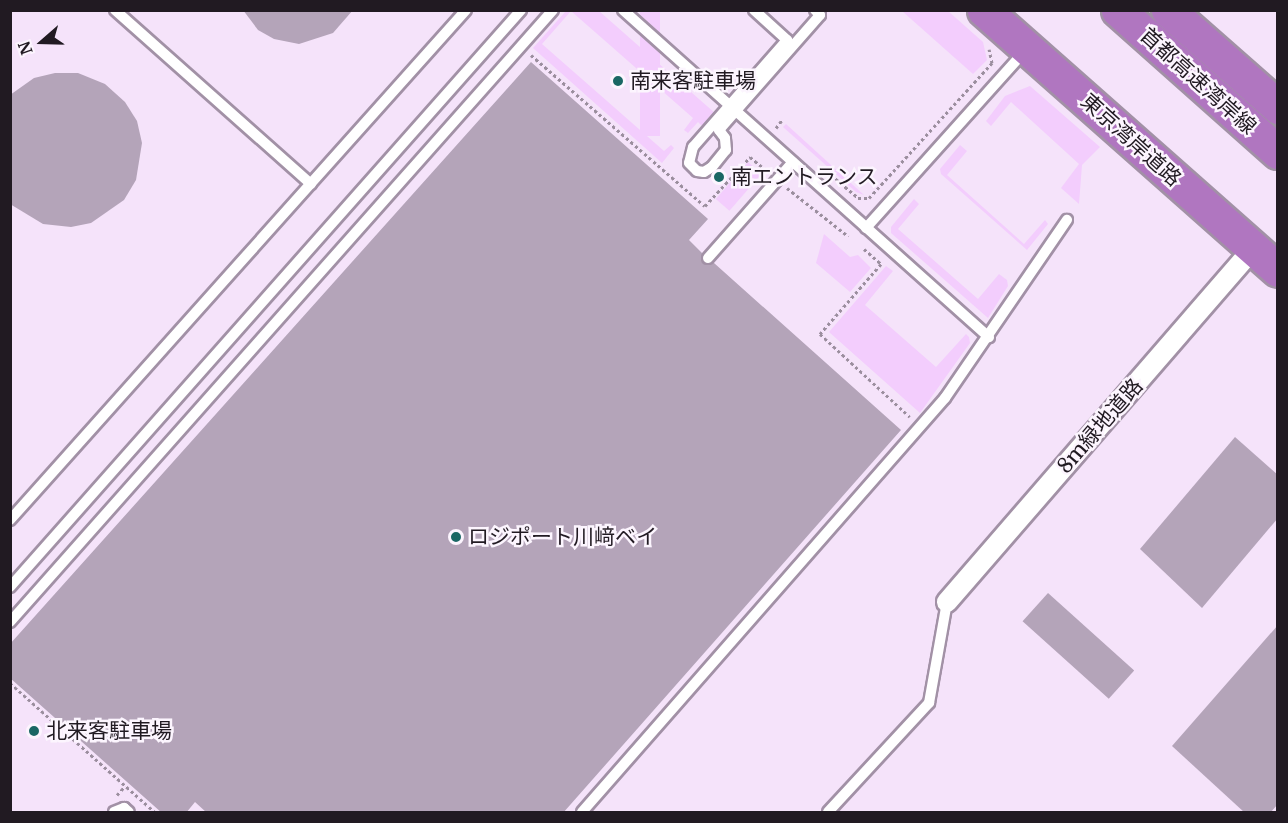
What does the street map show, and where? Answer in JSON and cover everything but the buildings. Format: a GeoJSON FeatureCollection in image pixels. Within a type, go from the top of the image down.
{"type":"FeatureCollection","features":[{"type":"Feature","properties":{"kind":"highway","name":"首都高速湾岸線"},"geometry":{"type":"LineString","coordinates":[[1118,10],[1278,152]]}},
{"type":"Feature","properties":{"kind":"highway","name":"首都高速湾岸線"},"geometry":{"type":"LineString","coordinates":[[1168,10],[1278,107]]}},
{"type":"Feature","properties":{"kind":"highway","name":"東京湾岸道路"},"geometry":{"type":"LineString","coordinates":[[986,25],[1027,48],[1278,270]]}},
{"type":"Feature","properties":{"kind":"street","name":"8m緑地道路"},"geometry":{"type":"LineString","coordinates":[[947,602],[1253,249]]}},
{"type":"Feature","properties":{"kind":"lane"},"geometry":{"type":"LineString","coordinates":[[115,10],[312,184]]}},
{"type":"Feature","properties":{"kind":"lane"},"geometry":{"type":"LineString","coordinates":[[10,520],[466,10]]}},
{"type":"Feature","properties":{"kind":"lane"},"geometry":{"type":"LineString","coordinates":[[10,587],[521,10]]}},
{"type":"Feature","properties":{"kind":"lane"},"geometry":{"type":"LineString","coordinates":[[10,622],[553,10]]}},
{"type":"Feature","properties":{"kind":"lane"},"geometry":{"type":"LineString","coordinates":[[623,10],[989,337]]}},
{"type":"Feature","properties":{"kind":"lane"},"geometry":{"type":"LineString","coordinates":[[754,10],[787,40],[733,109],[720,130],[726,138],[726,150],[712,167],[704,172],[697,171],[689,163],[693,147],[733,109],[820,15],[815,10]]}},
{"type":"Feature","properties":{"kind":"lane"},"geometry":{"type":"LineString","coordinates":[[866,228],[1027,48]]}},
{"type":"Feature","properties":{"kind":"lane"},"geometry":{"type":"LineString","coordinates":[[708,258],[792,162]]}},
{"type":"Feature","properties":{"kind":"lane"},"geometry":{"type":"LineString","coordinates":[[582,813],[945,398],[989,337],[1067,220]]}},
{"type":"Feature","properties":{"kind":"lane"},"geometry":{"type":"LineString","coordinates":[[828,813],[928,703],[947,602]]}},
{"type":"Feature","properties":{"kind":"lane"},"geometry":{"type":"LineString","coordinates":[[114,813],[124,808],[129,813]]}},
{"type":"Feature","properties":{"kind":"path"},"geometry":{"type":"LineString","coordinates":[[825,170],[858,198],[869,198],[992,63],[986,25]]}},
{"type":"Feature","properties":{"kind":"path"},"geometry":{"type":"LineString","coordinates":[[523,63],[531,54],[705,206],[750,157],[767,171]]}},
{"type":"Feature","properties":{"kind":"path"},"geometry":{"type":"LineString","coordinates":[[782,120],[776,128],[784,135]]}},
{"type":"Feature","properties":{"kind":"path"},"geometry":{"type":"LineString","coordinates":[[786,187],[848,236]]}},
{"type":"Feature","properties":{"kind":"path"},"geometry":{"type":"LineString","coordinates":[[864,249],[881,264],[820,334],[914,420]]}},
{"type":"Feature","properties":{"kind":"path"},"geometry":{"type":"LineString","coordinates":[[10,683],[155,813]]}},
{"type":"Feature","properties":{"kind":"shaded area"},"geometry":{"type":"Polygon","coordinates":[[[566,11],[571,11],[542,44],[664,151],[671,145],[674,148],[662,163],[533,48],[566,11]]]}},
{"type":"Feature","properties":{"kind":"shaded area"},"geometry":{"type":"Polygon","coordinates":[[[571,11],[599,11],[716,114],[704,128],[698,122],[688,133],[684,130],[693,118],[571,11]]]}},
{"type":"Feature","properties":{"kind":"shaded area"},"geometry":{"type":"Polygon","coordinates":[[[640,11],[660,11],[660,136],[640,136],[640,11]]]}},
{"type":"Feature","properties":{"kind":"shaded area"},"geometry":{"type":"Polygon","coordinates":[[[902,11],[948,11],[983,42],[987,60],[973,74],[902,11]]]}},
{"type":"Feature","properties":{"kind":"shaded area"},"geometry":{"type":"Polygon","coordinates":[[[1030,86],[1100,147],[1082,165],[1079,204],[1061,188],[1079,164],[1011,102],[991,126],[986,121],[1005,96],[1030,86]]]}},
{"type":"Feature","properties":{"kind":"shaded area"},"geometry":{"type":"Polygon","coordinates":[[[786,124],[864,195],[856,192],[783,127],[786,124]]]}},
{"type":"Feature","properties":{"kind":"shaded area"},"geometry":{"type":"Polygon","coordinates":[[[960,145],[967,151],[947,175],[1024,244],[1045,220],[1048,224],[1027,250],[941,174],[940,169],[960,145]]]}},
{"type":"Feature","properties":{"kind":"shaded area"},"geometry":{"type":"Polygon","coordinates":[[[748,162],[762,174],[729,211],[716,199],[748,162]]]}},
{"type":"Feature","properties":{"kind":"shaded area"},"geometry":{"type":"Polygon","coordinates":[[[914,199],[919,204],[898,229],[978,299],[999,274],[1007,280],[1008,286],[988,318],[891,233],[891,227],[914,199]]]}},
{"type":"Feature","properties":{"kind":"shaded area"},"geometry":{"type":"Polygon","coordinates":[[[824,234],[850,257],[858,255],[871,268],[850,292],[816,263],[824,234]]]}},
{"type":"Feature","properties":{"kind":"shaded area"},"geometry":{"type":"Polygon","coordinates":[[[886,266],[893,271],[865,305],[936,367],[966,334],[969,337],[970,343],[920,413],[829,332],[886,266]]]}},
{"type":"Feature","properties":{"kind":"place","name":"南来客駐車場"},"geometry":{"type":"Point","coordinates":[618,81]}},
{"type":"Feature","properties":{"kind":"place","name":"南エントランス"},"geometry":{"type":"Point","coordinates":[719,177]}},
{"type":"Feature","properties":{"kind":"place","name":"ロジポート川﨑ベイ"},"geometry":{"type":"Point","coordinates":[456,537]}},
{"type":"Feature","properties":{"kind":"place","name":"北来客駐車場"},"geometry":{"type":"Point","coordinates":[34,731]}}]}
